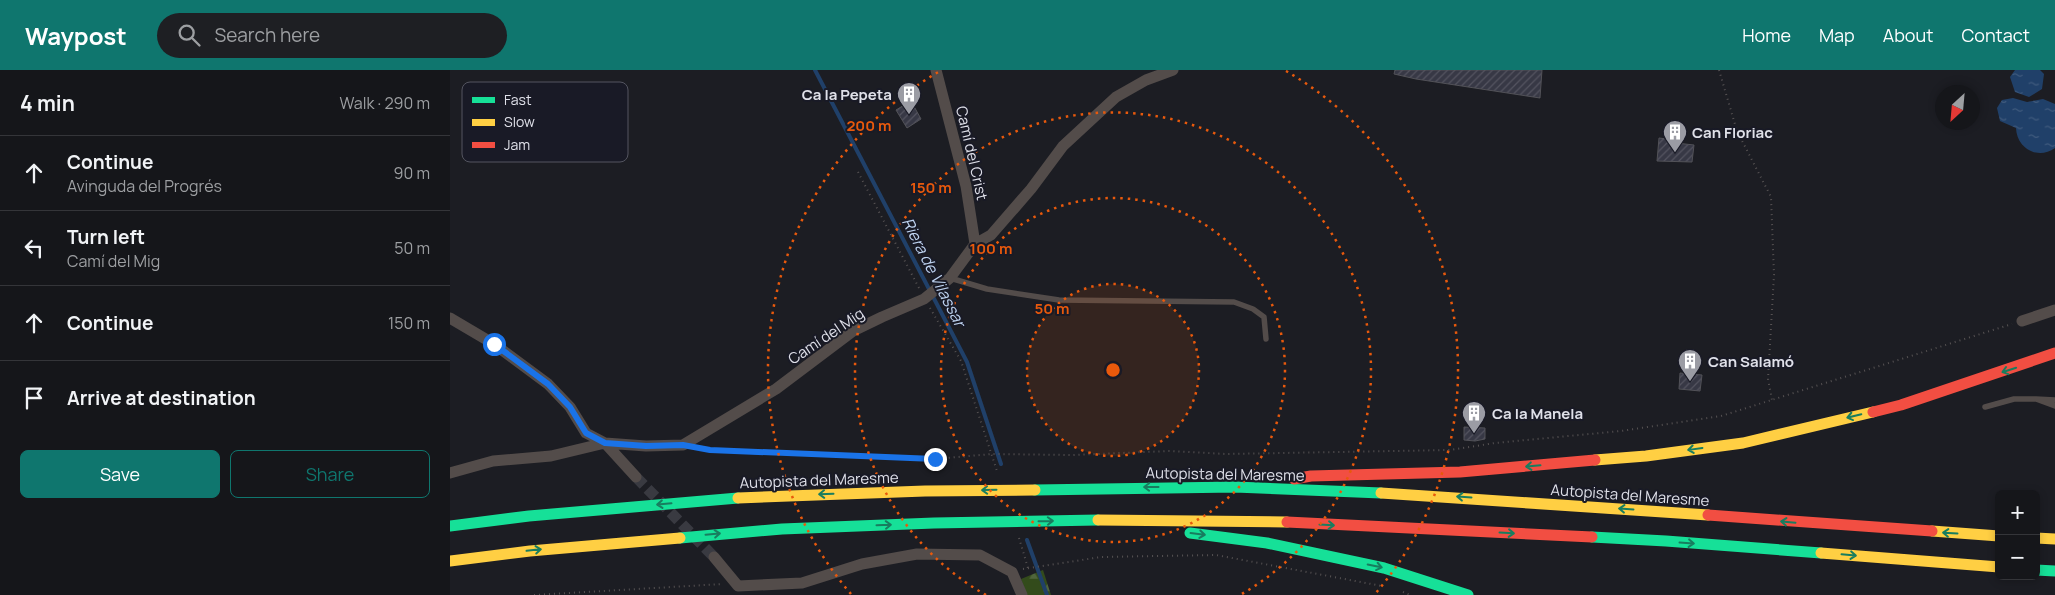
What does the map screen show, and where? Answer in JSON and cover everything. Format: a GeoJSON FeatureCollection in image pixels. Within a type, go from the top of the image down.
{"type":"FeatureCollection","features":[{"type":"Feature","properties":{"kind":"highway"},"geometry":{"type":"LineString","coordinates":[[1235,487],[1311,476],[1460,472],[1646,456],[1743,442],[1901,405],[2055,353]]}},
{"type":"Feature","properties":{"kind":"highway","name":"Autopista del Maresme"},"geometry":{"type":"LineString","coordinates":[[450,526],[529,516],[725,498],[925,491],[1235,487],[1442,496],[1995,536]]}},
{"type":"Feature","properties":{"kind":"highway"},"geometry":{"type":"LineString","coordinates":[[450,561],[540,550],[774,529],[934,523],[1098,520],[1279,522],[1666,541],[1995,567]]}},
{"type":"Feature","properties":{"kind":"highway"},"geometry":{"type":"LineString","coordinates":[[1098,520],[1268,543],[1384,568],[1468,595]]}},
{"type":"Feature","properties":{"kind":"highway"},"geometry":{"type":"LineString","coordinates":[[2040,538],[2055,539]]}},
{"type":"Feature","properties":{"kind":"highway"},"geometry":{"type":"LineString","coordinates":[[2040,570],[2055,571]]}},
{"type":"Feature","properties":{"kind":"street","name":"Camí del Crist"},"geometry":{"type":"LineString","coordinates":[[936,70],[966,186],[975,244]]}},
{"type":"Feature","properties":{"kind":"street","name":"Camí del Mig"},"geometry":{"type":"LineString","coordinates":[[450,473],[493,461],[551,456],[605,443],[646,446],[683,445],[776,389],[854,331],[924,299],[950,278],[975,244],[991,235],[1031,189],[1063,146],[1116,97],[1146,80],[1173,70]]}},
{"type":"Feature","properties":{"kind":"street"},"geometry":{"type":"LineString","coordinates":[[2022,321],[2055,310]]}},
{"type":"Feature","properties":{"kind":"street"},"geometry":{"type":"LineString","coordinates":[[450,318],[494,344],[548,384],[570,407],[586,433],[605,443],[636,477]]}},
{"type":"Feature","properties":{"kind":"street"},"geometry":{"type":"LineString","coordinates":[[714,557],[738,586],[802,583],[862,564],[917,554],[980,555],[1012,572],[1022,595]]}},
{"type":"Feature","properties":{"kind":"lane"},"geometry":{"type":"LineString","coordinates":[[950,278],[987,289],[1059,300],[1234,302],[1253,309],[1264,317],[1266,339]]}},
{"type":"Feature","properties":{"kind":"lane"},"geometry":{"type":"LineString","coordinates":[[1985,407],[2014,399],[2055,400]]}},
{"type":"Feature","properties":{"kind":"lane"},"geometry":{"type":"LineString","coordinates":[[2036,399],[2055,406]]}},
{"type":"Feature","properties":{"kind":"path"},"geometry":{"type":"LineString","coordinates":[[1719,70],[1737,131],[1772,197],[1774,275],[1768,379],[1772,400]]}},
{"type":"Feature","properties":{"kind":"path"},"geometry":{"type":"LineString","coordinates":[[858,172],[924,299],[961,361],[997,471]]}},
{"type":"Feature","properties":{"kind":"path"},"geometry":{"type":"LineString","coordinates":[[683,445],[710,450],[935,459],[992,454],[1073,455],[1169,451],[1226,454],[1450,450],[1495,443],[1621,432],[1712,418],[2022,321]]}},
{"type":"Feature","properties":{"kind":"path"},"geometry":{"type":"LineString","coordinates":[[1019,538],[1028,568],[1101,557],[1216,555],[1386,586]]}},
{"type":"Feature","properties":{"kind":"path"},"geometry":{"type":"LineString","coordinates":[[534,595],[724,584],[738,586]]}},
{"type":"Feature","properties":{"kind":"path"},"geometry":{"type":"LineString","coordinates":[[1402,592],[1410,595]]}},
{"type":"Feature","properties":{"kind":"green space"},"geometry":{"type":"Polygon","coordinates":[[[1043,570],[1051,595],[1027,595],[1021,579],[1043,570]]]}},
{"type":"Feature","properties":{"kind":"water"},"geometry":{"type":"Polygon","coordinates":[[[2015,70],[2040,70],[2044,74],[2042,89],[2029,97],[2015,92],[2010,77],[2015,70]]]}},
{"type":"Feature","properties":{"kind":"water"},"geometry":{"type":"Polygon","coordinates":[[[2013,98],[2027,102],[2043,99],[2055,104],[2055,148],[2042,153],[2030,150],[2020,142],[2016,128],[2000,121],[1997,108],[2002,100],[2013,98]]]}},
{"type":"Feature","properties":{"kind":"building"},"geometry":{"type":"Polygon","coordinates":[[[1395,70],[1542,70],[1540,98],[1416,79],[1394,74],[1395,70]]]}},
{"type":"Feature","properties":{"kind":"building","name":"Ca la Pepeta"},"geometry":{"type":"Polygon","coordinates":[[[911,101],[921,119],[907,128],[896,110],[911,101]]]}},
{"type":"Feature","properties":{"kind":"building","name":"Can Floriac"},"geometry":{"type":"Polygon","coordinates":[[[1659,138],[1676,140],[1676,143],[1694,145],[1692,162],[1657,161],[1659,138]]]}},
{"type":"Feature","properties":{"kind":"building","name":"Can Salamó"},"geometry":{"type":"Polygon","coordinates":[[[1680,373],[1702,375],[1700,391],[1679,389],[1680,373]]]}},
{"type":"Feature","properties":{"kind":"building","name":"Ca la Manela"},"geometry":{"type":"Polygon","coordinates":[[[1464,427],[1485,428],[1485,439],[1475,441],[1464,440],[1464,427]]]}},
{"type":"Feature","properties":{"kind":"waterway","name":"Riera de Vilassar"},"geometry":{"type":"LineString","coordinates":[[815,70],[967,362],[1001,464]]}},
{"type":"Feature","properties":{"kind":"waterway"},"geometry":{"type":"LineString","coordinates":[[1027,540],[1047,595]]}},
{"type":"Feature","properties":{"kind":"tunnel"},"geometry":{"type":"LineString","coordinates":[[636,477],[714,557]]}},
{"type":"Feature","properties":{"kind":"traffic: fast"},"geometry":{"type":"LineString","coordinates":[[1035,490],[1235,487],[1381,493]]}},
{"type":"Feature","properties":{"kind":"traffic: fast"},"geometry":{"type":"LineString","coordinates":[[450,526],[529,516],[738,498]]}},
{"type":"Feature","properties":{"kind":"traffic: fast"},"geometry":{"type":"LineString","coordinates":[[680,538],[782,529],[934,523],[1098,520]]}},
{"type":"Feature","properties":{"kind":"traffic: fast"},"geometry":{"type":"LineString","coordinates":[[1190,533],[1267,543],[1384,568],[1468,595]]}},
{"type":"Feature","properties":{"kind":"traffic: fast"},"geometry":{"type":"LineString","coordinates":[[1592,537],[1821,553]]}},
{"type":"Feature","properties":{"kind":"traffic: fast"},"geometry":{"type":"LineString","coordinates":[[2040,570],[2055,571]]}},
{"type":"Feature","properties":{"kind":"traffic: slow"},"geometry":{"type":"LineString","coordinates":[[1595,460],[1646,456],[1743,443],[1873,412]]}},
{"type":"Feature","properties":{"kind":"traffic: slow"},"geometry":{"type":"LineString","coordinates":[[738,498],[925,491],[1035,490]]}},
{"type":"Feature","properties":{"kind":"traffic: slow"},"geometry":{"type":"LineString","coordinates":[[1381,493],[1708,515]]}},
{"type":"Feature","properties":{"kind":"traffic: slow"},"geometry":{"type":"LineString","coordinates":[[1098,520],[1287,522]]}},
{"type":"Feature","properties":{"kind":"traffic: slow"},"geometry":{"type":"LineString","coordinates":[[1932,531],[1995,536]]}},
{"type":"Feature","properties":{"kind":"traffic: slow"},"geometry":{"type":"LineString","coordinates":[[450,561],[530,551],[680,538]]}},
{"type":"Feature","properties":{"kind":"traffic: slow"},"geometry":{"type":"LineString","coordinates":[[2040,538],[2055,539]]}},
{"type":"Feature","properties":{"kind":"traffic: slow"},"geometry":{"type":"LineString","coordinates":[[1821,553],[1995,567]]}},
{"type":"Feature","properties":{"kind":"traffic: jam"},"geometry":{"type":"LineString","coordinates":[[1873,412],[1901,405],[2055,353]]}},
{"type":"Feature","properties":{"kind":"traffic: jam"},"geometry":{"type":"LineString","coordinates":[[1294,479],[1311,476],[1460,472],[1595,460]]}},
{"type":"Feature","properties":{"kind":"traffic: jam"},"geometry":{"type":"LineString","coordinates":[[1708,515],[1932,531]]}},
{"type":"Feature","properties":{"kind":"traffic: jam"},"geometry":{"type":"LineString","coordinates":[[1287,522],[1592,537]]}},
{"type":"Feature","properties":{"kind":"place","name":"Ca la Pepeta"},"geometry":{"type":"Point","coordinates":[909,115]}},
{"type":"Feature","properties":{"kind":"place","name":"Can Floriac"},"geometry":{"type":"Point","coordinates":[1675,153]}},
{"type":"Feature","properties":{"kind":"place","name":"Can Salamó"},"geometry":{"type":"Point","coordinates":[1690,382]}},
{"type":"Feature","properties":{"kind":"place","name":"Ca la Manela"},"geometry":{"type":"Point","coordinates":[1474,434]}},
{"type":"Feature","properties":{"kind":"route"},"geometry":{"type":"LineString","coordinates":[[494,344],[548,384],[570,407],[586,433],[605,443],[646,446],[683,445],[710,450],[935,459]]}}]}
